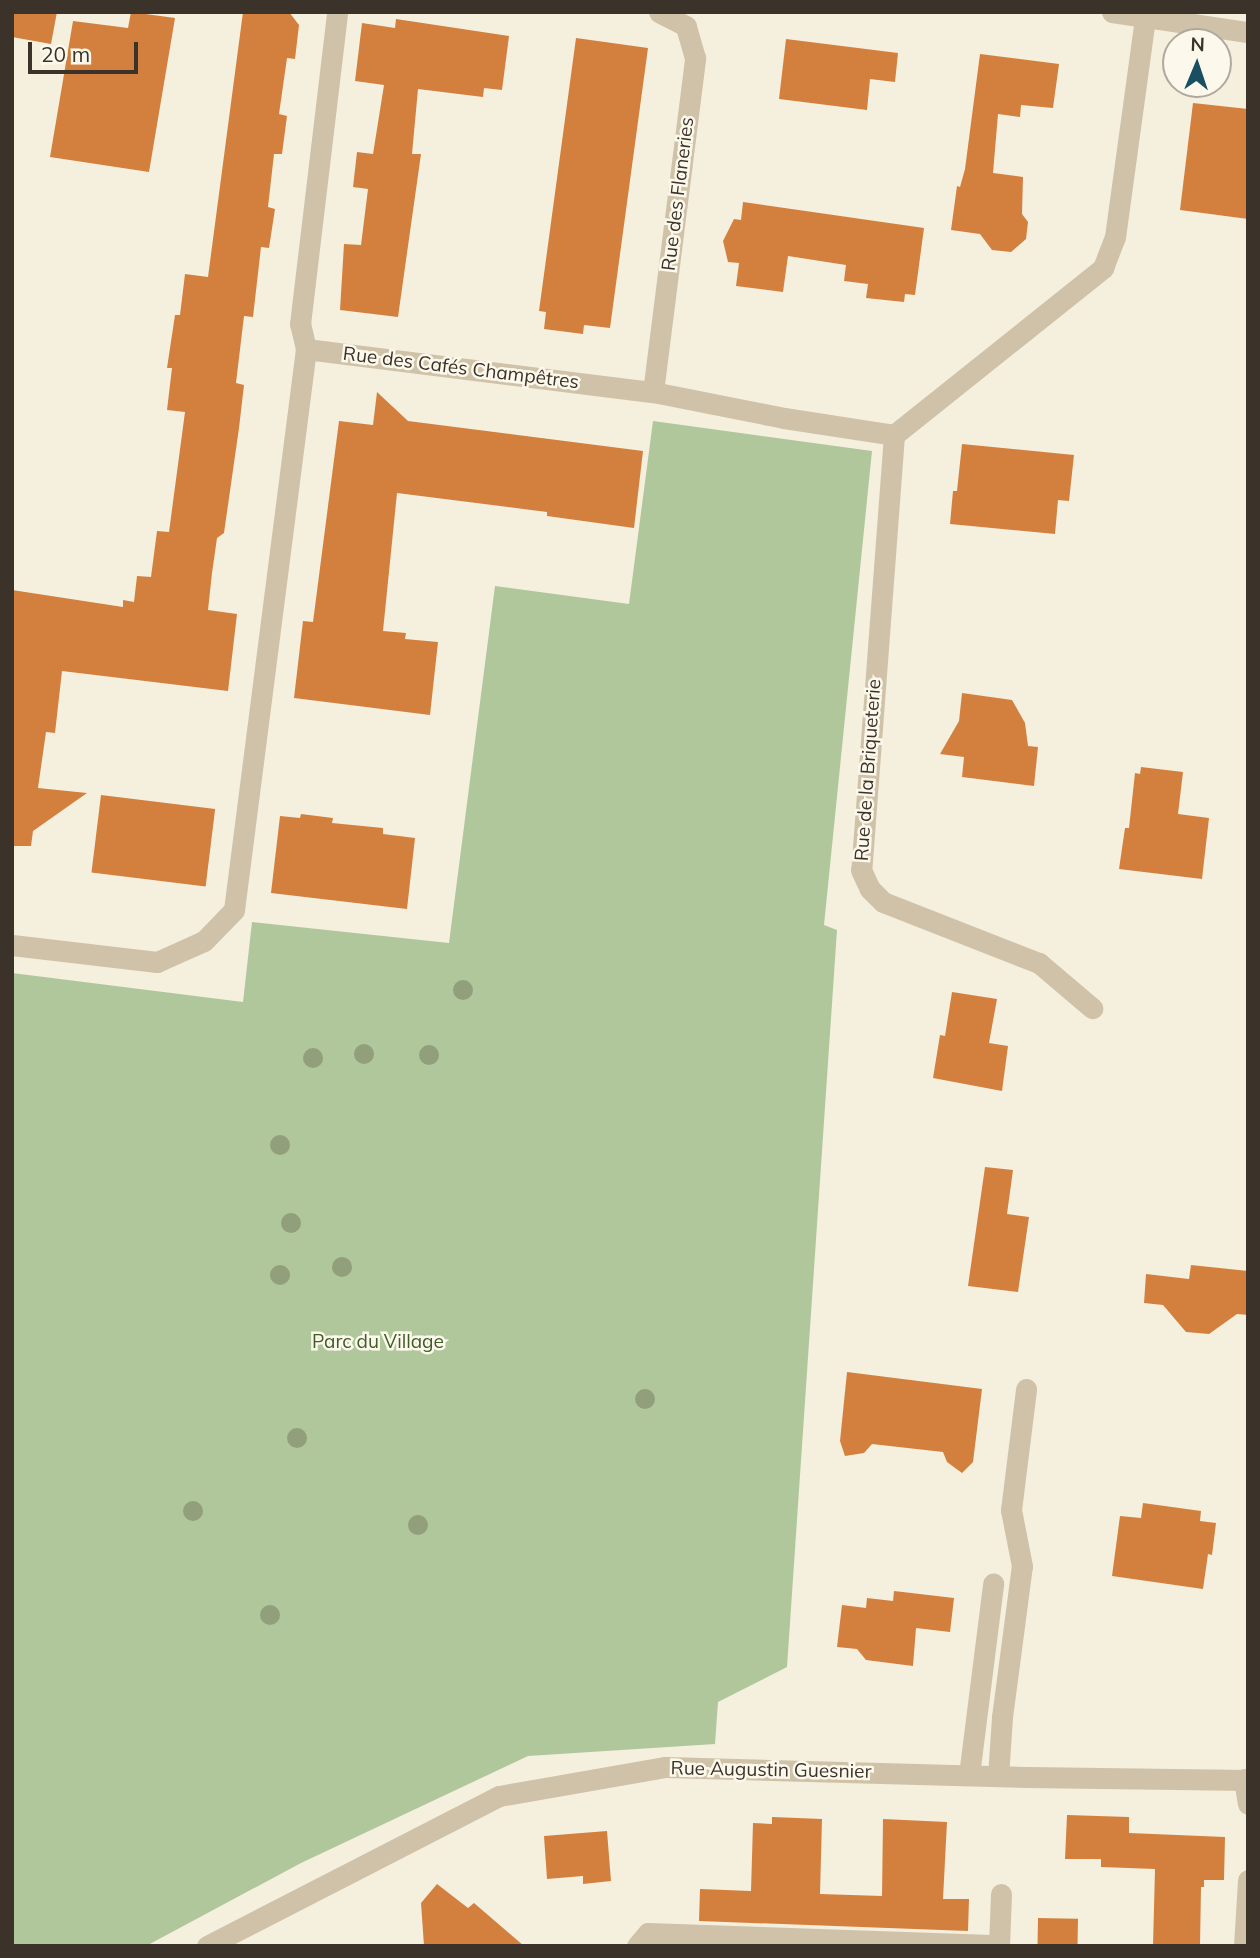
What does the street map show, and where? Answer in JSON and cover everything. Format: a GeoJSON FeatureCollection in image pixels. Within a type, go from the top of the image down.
{"type":"FeatureCollection","features":[{"type":"Feature","properties":{"kind":"street"},"geometry":{"type":"LineString","coordinates":[[12,945],[157,962],[204,941],[234,910],[306,349],[300,324],[337,12]]}},
{"type":"Feature","properties":{"kind":"street","name":"Rue des Flaneries"},"geometry":{"type":"LineString","coordinates":[[653,393],[695,58],[686,26],[659,12]]}},
{"type":"Feature","properties":{"kind":"street"},"geometry":{"type":"LineString","coordinates":[[1112,12],[1248,32]]}},
{"type":"Feature","properties":{"kind":"street"},"geometry":{"type":"LineString","coordinates":[[894,435],[1103,268],[1115,237],[1145,17]]}},
{"type":"Feature","properties":{"kind":"street","name":"Rue des Cafés Champêtres"},"geometry":{"type":"LineString","coordinates":[[306,349],[653,393],[784,418],[894,435]]}},
{"type":"Feature","properties":{"kind":"street","name":"Rue de la Briqueterie"},"geometry":{"type":"LineString","coordinates":[[894,435],[861,870],[870,889],[883,902],[1040,964],[1093,1007]]}},
{"type":"Feature","properties":{"kind":"street"},"geometry":{"type":"LineString","coordinates":[[998,1776],[1002,1717],[1022,1566],[1011,1510],[1026,1389]]}},
{"type":"Feature","properties":{"kind":"street"},"geometry":{"type":"LineString","coordinates":[[969,1775],[993,1584]]}},
{"type":"Feature","properties":{"kind":"street","name":"Rue Augustin Guesnier"},"geometry":{"type":"LineString","coordinates":[[207,1946],[499,1796],[666,1767],[998,1776],[1246,1779]]}},
{"type":"Feature","properties":{"kind":"street"},"geometry":{"type":"LineString","coordinates":[[1246,1779],[1248,1804]]}},
{"type":"Feature","properties":{"kind":"street"},"geometry":{"type":"LineString","coordinates":[[1244,1946],[1248,1880]]}},
{"type":"Feature","properties":{"kind":"street"},"geometry":{"type":"LineString","coordinates":[[637,1946],[648,1933],[999,1945],[1001,1894]]}},
{"type":"Feature","properties":{"kind":"green space","name":"Parc du Village"},"geometry":{"type":"Polygon","coordinates":[[[653,421],[872,451],[824,925],[837,930],[787,1667],[718,1702],[715,1744],[528,1756],[301,1863],[146,1946],[12,1946],[12,973],[243,1002],[252,922],[449,943],[495,586],[629,604],[653,421]]]}},
{"type":"Feature","properties":{"kind":"building"},"geometry":{"type":"Polygon","coordinates":[[[12,12],[57,12],[51,44],[12,37],[12,12]]]}},
{"type":"Feature","properties":{"kind":"building"},"geometry":{"type":"Polygon","coordinates":[[[131,12],[175,18],[149,172],[50,157],[73,21],[128,28],[131,12]]]}},
{"type":"Feature","properties":{"kind":"building"},"geometry":{"type":"Polygon","coordinates":[[[243,12],[289,12],[299,25],[295,59],[287,58],[279,114],[287,116],[282,154],[274,154],[268,207],[275,209],[269,248],[261,247],[253,317],[244,316],[236,383],[244,385],[239,428],[224,533],[217,538],[208,610],[237,614],[228,691],[62,671],[55,733],[46,732],[38,788],[87,793],[33,831],[31,846],[12,846],[12,590],[123,607],[123,600],[134,602],[137,576],[151,577],[157,531],[169,532],[185,412],[167,410],[172,368],[167,368],[175,315],[180,315],[185,274],[208,277],[243,12]]]}},
{"type":"Feature","properties":{"kind":"building"},"geometry":{"type":"Polygon","coordinates":[[[396,19],[509,36],[502,90],[484,88],[483,97],[418,89],[412,154],[421,154],[398,317],[340,310],[344,244],[361,245],[368,189],[353,187],[357,152],[373,154],[384,85],[355,81],[362,23],[395,28],[396,19]]]}},
{"type":"Feature","properties":{"kind":"building"},"geometry":{"type":"Polygon","coordinates":[[[576,38],[648,48],[610,328],[584,325],[583,334],[544,329],[546,312],[539,311],[576,38]]]}},
{"type":"Feature","properties":{"kind":"building"},"geometry":{"type":"Polygon","coordinates":[[[786,39],[898,53],[895,82],[870,79],[867,110],[779,99],[786,39]]]}},
{"type":"Feature","properties":{"kind":"building"},"geometry":{"type":"Polygon","coordinates":[[[980,54],[1059,64],[1053,108],[1021,105],[1020,117],[998,114],[993,173],[1023,177],[1022,214],[1028,222],[1026,239],[1011,252],[992,250],[980,234],[951,230],[957,186],[960,187],[965,169],[980,54]]]}},
{"type":"Feature","properties":{"kind":"building"},"geometry":{"type":"Polygon","coordinates":[[[1193,103],[1248,109],[1248,219],[1180,210],[1193,103]]]}},
{"type":"Feature","properties":{"kind":"building"},"geometry":{"type":"Polygon","coordinates":[[[743,202],[924,228],[915,295],[905,294],[904,302],[866,298],[868,284],[844,281],[846,265],[788,256],[783,292],[736,286],[739,263],[728,262],[723,241],[734,219],[741,220],[743,202]]]}},
{"type":"Feature","properties":{"kind":"building"},"geometry":{"type":"Polygon","coordinates":[[[377,392],[408,421],[643,451],[634,528],[547,516],[547,512],[397,493],[383,631],[406,633],[405,639],[438,642],[430,715],[294,698],[303,621],[313,622],[339,421],[373,425],[377,392]]]}},
{"type":"Feature","properties":{"kind":"building"},"geometry":{"type":"Polygon","coordinates":[[[962,444],[1074,455],[1069,501],[1058,500],[1055,534],[950,524],[962,444]]]}},
{"type":"Feature","properties":{"kind":"building"},"geometry":{"type":"Polygon","coordinates":[[[962,693],[1012,700],[1025,723],[1028,746],[1038,747],[1034,786],[962,777],[964,757],[940,754],[959,721],[962,693]]]}},
{"type":"Feature","properties":{"kind":"building"},"geometry":{"type":"Polygon","coordinates":[[[1141,767],[1183,772],[1178,814],[1209,818],[1202,879],[1119,869],[1125,828],[1129,828],[1135,773],[1140,774],[1141,767]]]}},
{"type":"Feature","properties":{"kind":"building"},"geometry":{"type":"Polygon","coordinates":[[[101,795],[215,809],[206,886],[91,872],[101,795]]]}},
{"type":"Feature","properties":{"kind":"building"},"geometry":{"type":"Polygon","coordinates":[[[301,814],[333,818],[332,823],[383,828],[383,834],[415,838],[407,909],[271,893],[280,816],[300,818],[301,814]]]}},
{"type":"Feature","properties":{"kind":"building"},"geometry":{"type":"Polygon","coordinates":[[[952,992],[997,999],[989,1043],[1008,1046],[1002,1091],[933,1078],[940,1035],[945,1036],[952,992]]]}},
{"type":"Feature","properties":{"kind":"building"},"geometry":{"type":"Polygon","coordinates":[[[985,1167],[1013,1170],[1007,1214],[1029,1217],[1018,1292],[968,1286],[985,1167]]]}},
{"type":"Feature","properties":{"kind":"building"},"geometry":{"type":"Polygon","coordinates":[[[1191,1265],[1248,1271],[1248,1315],[1237,1314],[1209,1334],[1186,1332],[1163,1305],[1144,1303],[1146,1274],[1189,1279],[1191,1265]]]}},
{"type":"Feature","properties":{"kind":"building"},"geometry":{"type":"Polygon","coordinates":[[[847,1372],[982,1389],[973,1462],[962,1473],[947,1462],[943,1452],[872,1444],[864,1453],[845,1456],[840,1441],[847,1372]]]}},
{"type":"Feature","properties":{"kind":"building"},"geometry":{"type":"Polygon","coordinates":[[[1143,1503],[1201,1511],[1200,1521],[1216,1523],[1212,1555],[1208,1554],[1203,1589],[1112,1576],[1120,1516],[1141,1518],[1143,1503]]]}},
{"type":"Feature","properties":{"kind":"building"},"geometry":{"type":"Polygon","coordinates":[[[894,1591],[954,1598],[950,1632],[916,1628],[913,1666],[866,1660],[857,1649],[837,1647],[842,1605],[866,1608],[867,1598],[893,1601],[894,1591]]]}},
{"type":"Feature","properties":{"kind":"building"},"geometry":{"type":"Polygon","coordinates":[[[1067,1815],[1129,1817],[1129,1833],[1225,1837],[1224,1880],[1204,1880],[1204,1887],[1201,1887],[1200,1946],[1153,1946],[1155,1869],[1101,1867],[1101,1859],[1065,1859],[1067,1815]]]}},
{"type":"Feature","properties":{"kind":"building"},"geometry":{"type":"Polygon","coordinates":[[[772,1817],[822,1819],[820,1894],[882,1896],[883,1819],[947,1822],[943,1899],[969,1899],[968,1931],[699,1921],[700,1889],[751,1891],[753,1823],[772,1824],[772,1817]]]}},
{"type":"Feature","properties":{"kind":"building"},"geometry":{"type":"Polygon","coordinates":[[[607,1831],[611,1881],[583,1884],[583,1876],[547,1879],[544,1836],[607,1831]]]}},
{"type":"Feature","properties":{"kind":"building"},"geometry":{"type":"Polygon","coordinates":[[[437,1884],[468,1908],[474,1903],[524,1946],[424,1946],[421,1903],[437,1884]]]}},
{"type":"Feature","properties":{"kind":"building"},"geometry":{"type":"Polygon","coordinates":[[[1038,1918],[1078,1919],[1078,1946],[1038,1946],[1038,1918]]]}}]}
